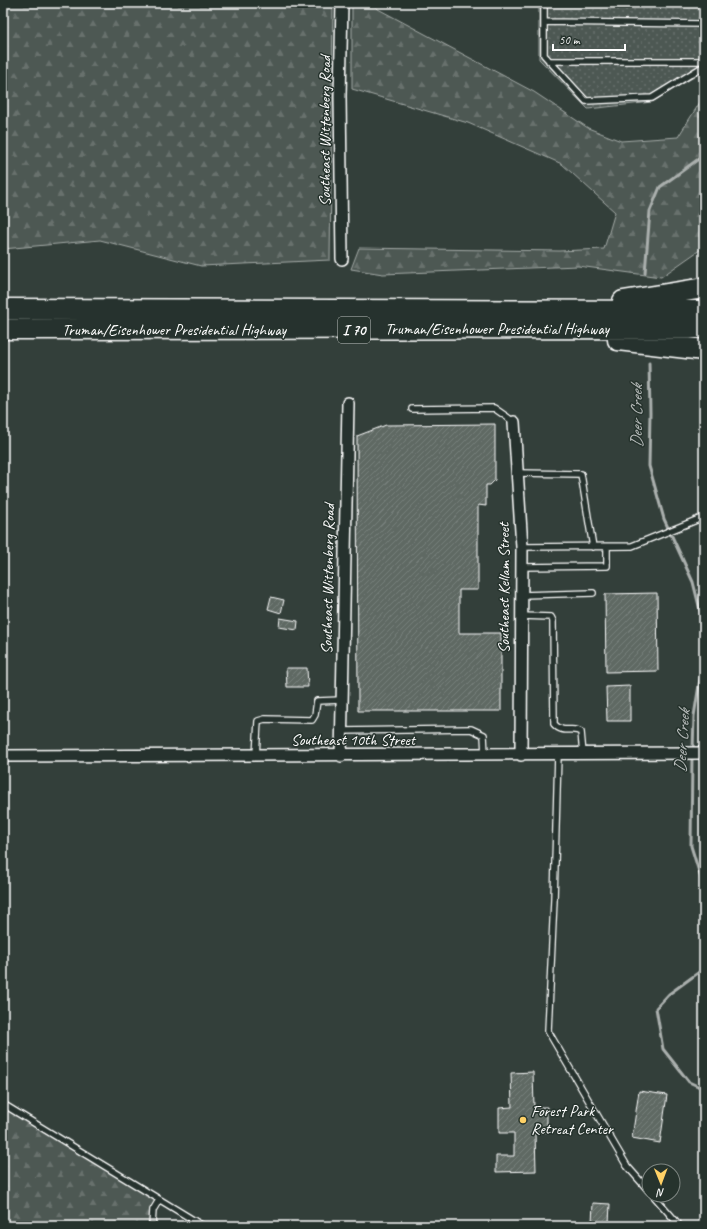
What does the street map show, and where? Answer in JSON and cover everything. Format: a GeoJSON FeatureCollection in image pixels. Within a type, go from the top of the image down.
{"type":"FeatureCollection","features":[{"type":"Feature","properties":{"kind":"highway"},"geometry":{"type":"LineString","coordinates":[[511,311],[634,300],[704,288]]}},
{"type":"Feature","properties":{"kind":"highway","name":"Truman/Eisenhower Presidential Highway"},"geometry":{"type":"LineString","coordinates":[[7,309],[704,311]]}},
{"type":"Feature","properties":{"kind":"highway"},"geometry":{"type":"LineString","coordinates":[[460,328],[531,337],[633,341],[704,350]]}},
{"type":"Feature","properties":{"kind":"highway","name":"Truman/Eisenhower Presidential Highway"},"geometry":{"type":"LineString","coordinates":[[3,329],[704,328]]}},
{"type":"Feature","properties":{"kind":"street","name":"Southeast Wittenberg Road"},"geometry":{"type":"LineString","coordinates":[[342,3],[340,96],[342,259]]}},
{"type":"Feature","properties":{"kind":"street","name":"Southeast Wittenberg Road"},"geometry":{"type":"LineString","coordinates":[[341,756],[348,403]]}},
{"type":"Feature","properties":{"kind":"street","name":"Southeast Kellam Street"},"geometry":{"type":"LineString","coordinates":[[514,422],[522,547],[521,754]]}},
{"type":"Feature","properties":{"kind":"street","name":"Southeast 10th Street"},"geometry":{"type":"LineString","coordinates":[[3,756],[341,756],[704,753]]}},
{"type":"Feature","properties":{"kind":"lane"},"geometry":{"type":"LineString","coordinates":[[544,3],[544,55],[586,101],[652,98],[704,66]]}},
{"type":"Feature","properties":{"kind":"lane"},"geometry":{"type":"LineString","coordinates":[[544,22],[704,24]]}},
{"type":"Feature","properties":{"kind":"lane"},"geometry":{"type":"LineString","coordinates":[[549,61],[704,61]]}},
{"type":"Feature","properties":{"kind":"lane"},"geometry":{"type":"LineString","coordinates":[[412,409],[494,408],[514,422]]}},
{"type":"Feature","properties":{"kind":"lane"},"geometry":{"type":"LineString","coordinates":[[517,473],[581,474],[593,547]]}},
{"type":"Feature","properties":{"kind":"lane"},"geometry":{"type":"LineString","coordinates":[[522,547],[632,546],[704,517]]}},
{"type":"Feature","properties":{"kind":"lane"},"geometry":{"type":"LineString","coordinates":[[521,567],[607,566],[607,547]]}},
{"type":"Feature","properties":{"kind":"lane"},"geometry":{"type":"LineString","coordinates":[[521,594],[593,593]]}},
{"type":"Feature","properties":{"kind":"lane"},"geometry":{"type":"LineString","coordinates":[[521,616],[547,616],[551,617],[553,621],[554,724],[562,730],[578,730],[581,732],[583,754]]}},
{"type":"Feature","properties":{"kind":"lane"},"geometry":{"type":"LineString","coordinates":[[256,756],[258,721],[265,719],[312,720],[315,715],[317,701],[342,700]]}},
{"type":"Feature","properties":{"kind":"lane"},"geometry":{"type":"LineString","coordinates":[[341,731],[471,729],[484,735],[485,755]]}},
{"type":"Feature","properties":{"kind":"lane"},"geometry":{"type":"LineString","coordinates":[[558,754],[554,900],[548,1030],[627,1166],[641,1181]]}},
{"type":"Feature","properties":{"kind":"lane"},"geometry":{"type":"LineString","coordinates":[[3,1104],[203,1226]]}},
{"type":"Feature","properties":{"kind":"lane"},"geometry":{"type":"LineString","coordinates":[[152,1226],[153,1210],[159,1200]]}},
{"type":"Feature","properties":{"kind":"lane"},"geometry":{"type":"LineString","coordinates":[[660,1203],[680,1226]]}},
{"type":"Feature","properties":{"kind":"green space"},"geometry":{"type":"Polygon","coordinates":[[[3,3],[333,3],[330,260],[201,266],[100,240],[3,249],[3,3]]]}},
{"type":"Feature","properties":{"kind":"green space"},"geometry":{"type":"Polygon","coordinates":[[[352,3],[372,3],[378,9],[534,92],[588,128],[621,141],[678,137],[704,96],[704,247],[661,277],[578,266],[383,274],[351,269],[359,248],[559,251],[604,249],[615,212],[562,164],[468,123],[352,89],[352,3]]]}},
{"type":"Feature","properties":{"kind":"green space"},"geometry":{"type":"Polygon","coordinates":[[[539,3],[704,3],[704,71],[652,102],[588,109],[539,59],[539,3]]]}},
{"type":"Feature","properties":{"kind":"green space"},"geometry":{"type":"Polygon","coordinates":[[[3,1104],[159,1200],[156,1204],[152,1226],[3,1226],[3,1104]]]}},
{"type":"Feature","properties":{"kind":"building"},"geometry":{"type":"Polygon","coordinates":[[[495,424],[495,480],[490,485],[486,485],[486,506],[478,505],[478,590],[459,590],[459,633],[501,633],[501,711],[358,711],[357,436],[386,425],[495,424]]]}},
{"type":"Feature","properties":{"kind":"building"},"geometry":{"type":"Polygon","coordinates":[[[657,593],[658,671],[606,672],[605,594],[657,593]]]}},
{"type":"Feature","properties":{"kind":"building"},"geometry":{"type":"Polygon","coordinates":[[[271,597],[284,600],[281,613],[268,609],[271,597]]]}},
{"type":"Feature","properties":{"kind":"building"},"geometry":{"type":"Polygon","coordinates":[[[280,618],[298,621],[297,630],[279,627],[280,618]]]}},
{"type":"Feature","properties":{"kind":"building"},"geometry":{"type":"Polygon","coordinates":[[[286,668],[307,668],[308,687],[287,687],[286,668]]]}},
{"type":"Feature","properties":{"kind":"building"},"geometry":{"type":"Polygon","coordinates":[[[630,686],[630,721],[607,721],[606,687],[630,686]]]}},
{"type":"Feature","properties":{"kind":"building","name":"Forest Park Retreat Center"},"geometry":{"type":"Polygon","coordinates":[[[533,1072],[534,1107],[547,1107],[547,1132],[535,1133],[536,1171],[496,1172],[496,1156],[514,1156],[514,1133],[499,1133],[499,1108],[512,1107],[511,1073],[533,1072]]]}},
{"type":"Feature","properties":{"kind":"building","name":"Forest Park Retreat Center"},"geometry":{"type":"Polygon","coordinates":[[[639,1091],[667,1095],[660,1143],[632,1138],[639,1091]]]}},
{"type":"Feature","properties":{"kind":"building"},"geometry":{"type":"Polygon","coordinates":[[[593,1203],[610,1204],[609,1223],[592,1222],[593,1203]]]}},
{"type":"Feature","properties":{"kind":"waterway","name":"Deer Creek"},"geometry":{"type":"LineString","coordinates":[[645,273],[650,211],[660,187],[704,155]]}},
{"type":"Feature","properties":{"kind":"waterway","name":"Deer Creek"},"geometry":{"type":"LineString","coordinates":[[649,363],[649,466],[664,519],[693,582],[702,618],[703,660],[694,716],[693,751]]}},
{"type":"Feature","properties":{"kind":"waterway","name":"Deer Creek"},"geometry":{"type":"LineString","coordinates":[[692,756],[691,846],[704,888]]}},
{"type":"Feature","properties":{"kind":"waterway","name":"Deer Creek"},"geometry":{"type":"LineString","coordinates":[[704,951],[702,970],[669,994],[656,1008],[663,1049],[689,1082],[704,1089]]}},
{"type":"Feature","properties":{"kind":"place","name":"Forest Park Retreat Center"},"geometry":{"type":"Point","coordinates":[523,1120]}}]}
